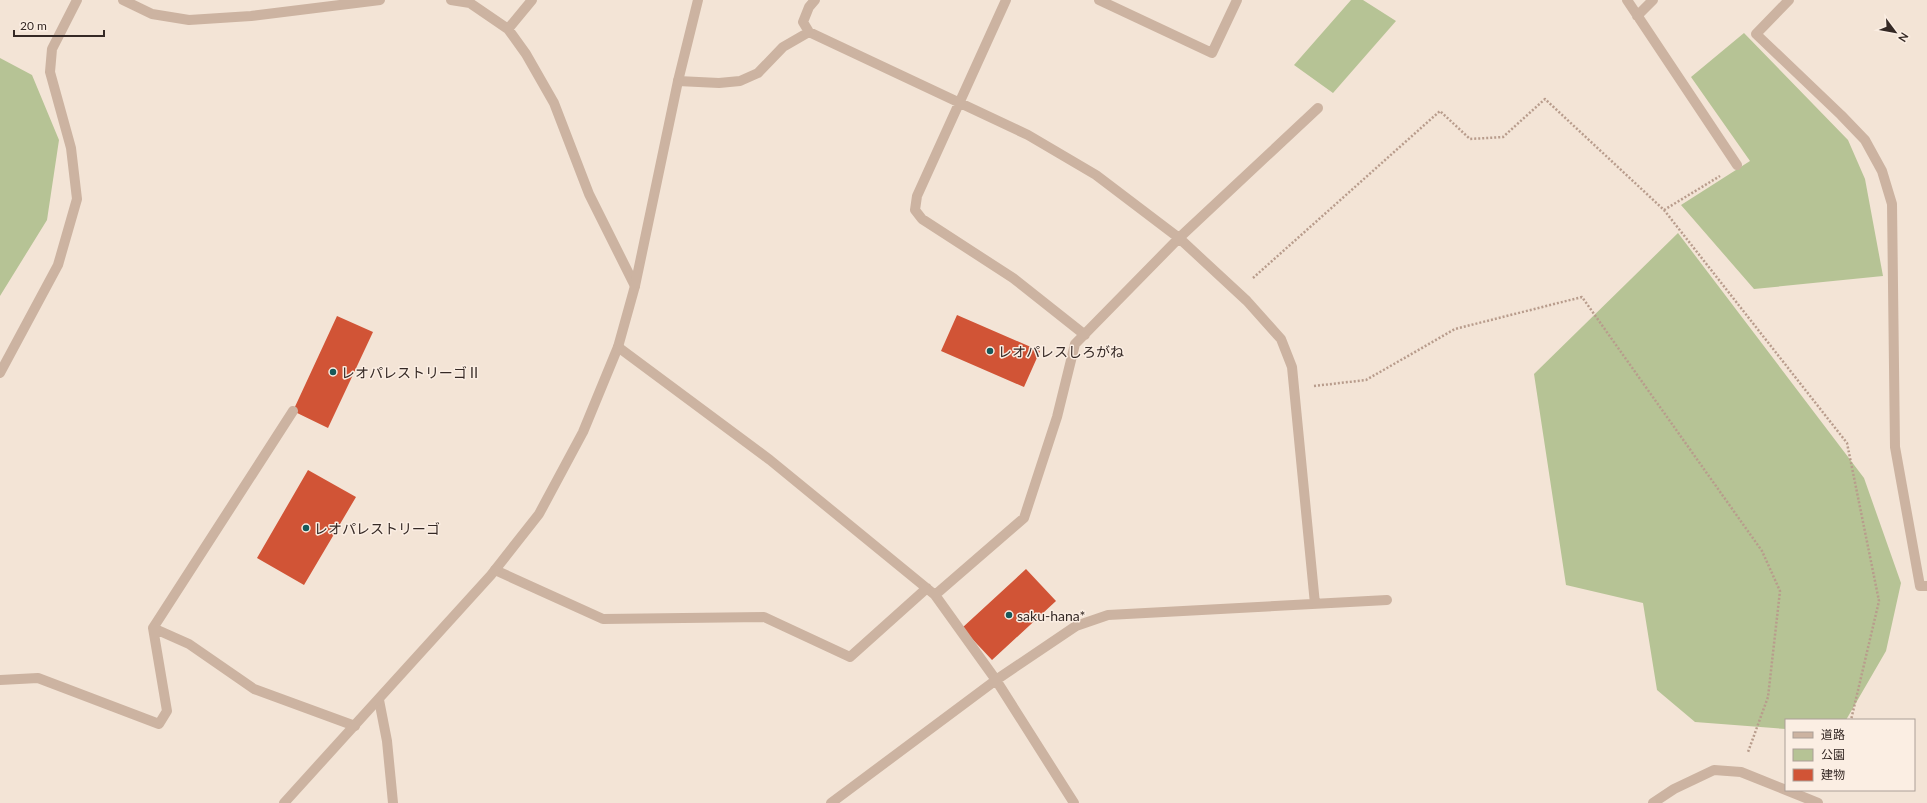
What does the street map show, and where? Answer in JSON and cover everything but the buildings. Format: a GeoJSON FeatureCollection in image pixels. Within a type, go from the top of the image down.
{"type":"FeatureCollection","features":[{"type":"Feature","properties":{"kind":"street"},"geometry":{"type":"LineString","coordinates":[[0,373],[58,265],[77,199],[71,148],[50,72],[52,49],[77,0]]}},
{"type":"Feature","properties":{"kind":"street"},"geometry":{"type":"LineString","coordinates":[[123,0],[152,14],[189,20],[251,16],[380,0]]}},
{"type":"Feature","properties":{"kind":"street"},"geometry":{"type":"LineString","coordinates":[[451,0],[470,3],[508,29],[526,54],[554,103],[589,194],[635,286]]}},
{"type":"Feature","properties":{"kind":"street"},"geometry":{"type":"LineString","coordinates":[[508,29],[532,0]]}},
{"type":"Feature","properties":{"kind":"street"},"geometry":{"type":"LineString","coordinates":[[284,803],[379,700],[495,570],[539,514],[583,432],[618,347],[635,286],[678,81],[698,0]]}},
{"type":"Feature","properties":{"kind":"street"},"geometry":{"type":"LineString","coordinates":[[815,0],[809,6],[803,22],[809,32],[1028,135],[1096,175],[1179,238],[1238,292],[1281,339],[1292,367],[1315,604]]}},
{"type":"Feature","properties":{"kind":"street"},"geometry":{"type":"LineString","coordinates":[[1006,0],[917,196],[916,210],[922,219],[1013,278],[1085,335]]}},
{"type":"Feature","properties":{"kind":"street"},"geometry":{"type":"LineString","coordinates":[[1099,0],[1212,53],[1237,0]]}},
{"type":"Feature","properties":{"kind":"street"},"geometry":{"type":"LineString","coordinates":[[1627,0],[1737,165]]}},
{"type":"Feature","properties":{"kind":"street"},"geometry":{"type":"LineString","coordinates":[[1637,16],[1653,0]]}},
{"type":"Feature","properties":{"kind":"street"},"geometry":{"type":"LineString","coordinates":[[1789,0],[1756,34],[1865,140],[1882,171],[1892,204],[1895,447],[1920,586],[1927,586]]}},
{"type":"Feature","properties":{"kind":"street"},"geometry":{"type":"LineString","coordinates":[[678,81],[719,83],[740,81],[758,73],[783,47],[809,32]]}},
{"type":"Feature","properties":{"kind":"street"},"geometry":{"type":"LineString","coordinates":[[935,595],[1024,518],[1057,417],[1075,344],[1179,238],[1318,108]]}},
{"type":"Feature","properties":{"kind":"street"},"geometry":{"type":"LineString","coordinates":[[618,347],[770,460],[935,595],[996,680],[1074,803]]}},
{"type":"Feature","properties":{"kind":"street"},"geometry":{"type":"LineString","coordinates":[[0,680],[38,678],[159,724],[167,711],[153,628],[293,411]]}},
{"type":"Feature","properties":{"kind":"street"},"geometry":{"type":"LineString","coordinates":[[495,570],[603,619],[764,617],[850,657],[927,588]]}},
{"type":"Feature","properties":{"kind":"street"},"geometry":{"type":"LineString","coordinates":[[831,803],[996,680],[1076,626],[1108,615],[1387,600]]}},
{"type":"Feature","properties":{"kind":"street"},"geometry":{"type":"LineString","coordinates":[[153,628],[189,644],[254,688],[355,726]]}},
{"type":"Feature","properties":{"kind":"street"},"geometry":{"type":"LineString","coordinates":[[379,700],[387,741],[393,803]]}},
{"type":"Feature","properties":{"kind":"street"},"geometry":{"type":"LineString","coordinates":[[1653,803],[1674,789],[1714,770],[1741,772],[1785,790]]}},
{"type":"Feature","properties":{"kind":"street"},"geometry":{"type":"LineString","coordinates":[[1788,791],[1818,803]]}},
{"type":"Feature","properties":{"kind":"path"},"geometry":{"type":"LineString","coordinates":[[1238,292],[1440,111],[1470,139],[1503,137],[1545,99],[1664,210],[1847,443],[1879,601],[1851,719]]}},
{"type":"Feature","properties":{"kind":"path"},"geometry":{"type":"LineString","coordinates":[[1664,210],[1737,165]]}},
{"type":"Feature","properties":{"kind":"path"},"geometry":{"type":"LineString","coordinates":[[1294,389],[1366,380],[1455,329],[1582,296],[1762,551],[1780,591],[1768,697],[1741,772]]}},
{"type":"Feature","properties":{"kind":"green space"},"geometry":{"type":"Polygon","coordinates":[[[1351,0],[1363,0],[1396,21],[1333,93],[1294,65],[1351,0]]]}},
{"type":"Feature","properties":{"kind":"green space"},"geometry":{"type":"Polygon","coordinates":[[[1744,33],[1848,140],[1865,179],[1883,276],[1754,289],[1681,205],[1750,161],[1691,77],[1744,33]]]}},
{"type":"Feature","properties":{"kind":"green space"},"geometry":{"type":"Polygon","coordinates":[[[0,58],[32,75],[59,140],[47,220],[0,296],[0,58]]]}},
{"type":"Feature","properties":{"kind":"green space"},"geometry":{"type":"Polygon","coordinates":[[[1678,233],[1864,478],[1901,583],[1886,651],[1847,719],[1785,719],[1785,729],[1695,722],[1657,690],[1643,603],[1566,585],[1534,374],[1678,233]]]}},
{"type":"Feature","properties":{"kind":"place","name":"レオパレスしろがね"},"geometry":{"type":"Point","coordinates":[990,351]}},
{"type":"Feature","properties":{"kind":"place","name":"レオパレストリーゴⅡ"},"geometry":{"type":"Point","coordinates":[333,372]}},
{"type":"Feature","properties":{"kind":"place","name":"レオパレストリーゴ"},"geometry":{"type":"Point","coordinates":[306,528]}},
{"type":"Feature","properties":{"kind":"place","name":"saku-hana*"},"geometry":{"type":"Point","coordinates":[1009,615]}}]}
